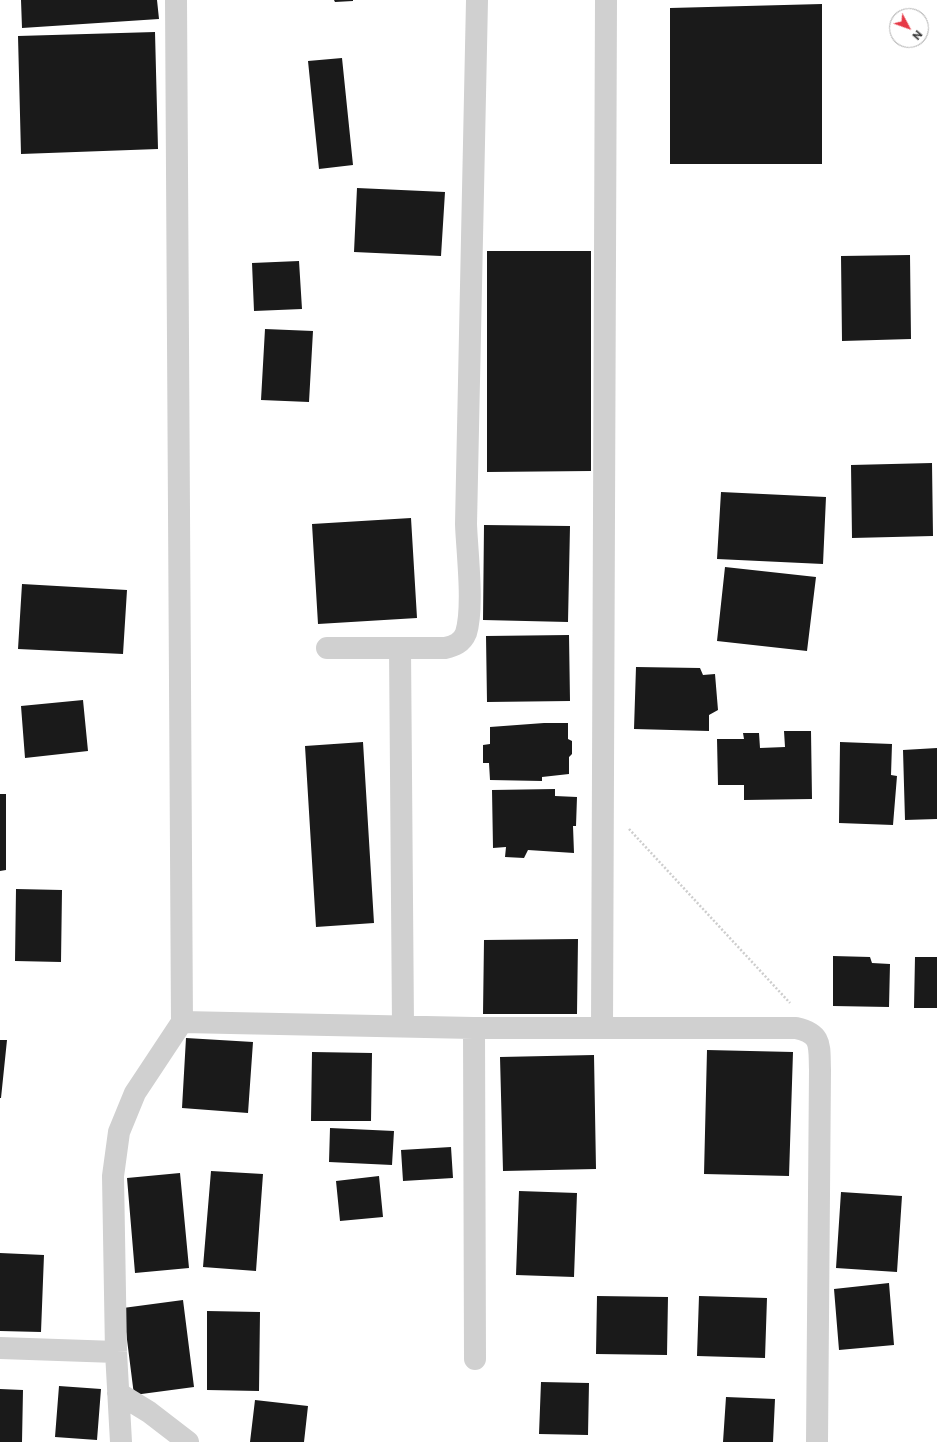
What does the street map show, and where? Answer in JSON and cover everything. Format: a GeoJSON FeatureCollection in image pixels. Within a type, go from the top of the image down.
{"type":"FeatureCollection","features":[{"type":"Feature","properties":{"kind":"street"},"geometry":{"type":"LineString","coordinates":[[121,1442],[116,1352],[112,1176],[119,1132],[135,1092],[182,1022],[176,0]]}},
{"type":"Feature","properties":{"kind":"street"},"geometry":{"type":"LineString","coordinates":[[327,648],[444,648],[457,645],[466,634],[469,611],[466,524],[477,0]]}},
{"type":"Feature","properties":{"kind":"street"},"geometry":{"type":"LineString","coordinates":[[602,1028],[606,0]]}},
{"type":"Feature","properties":{"kind":"street"},"geometry":{"type":"LineString","coordinates":[[400,648],[403,1026]]}},
{"type":"Feature","properties":{"kind":"street"},"geometry":{"type":"LineString","coordinates":[[182,1022],[474,1028],[796,1028],[809,1031],[819,1043],[820,1070],[817,1442]]}},
{"type":"Feature","properties":{"kind":"street"},"geometry":{"type":"LineString","coordinates":[[474,1028],[475,1359]]}},
{"type":"Feature","properties":{"kind":"street"},"geometry":{"type":"LineString","coordinates":[[0,1348],[116,1352]]}},
{"type":"Feature","properties":{"kind":"street"},"geometry":{"type":"LineString","coordinates":[[118,1393],[149,1412],[188,1442]]}},
{"type":"Feature","properties":{"kind":"path"},"geometry":{"type":"LineString","coordinates":[[603,801],[781,993],[797,1012],[809,1031]]}},
{"type":"Feature","properties":{"kind":"building"},"geometry":{"type":"Polygon","coordinates":[[[21,0],[157,0],[159,19],[22,28],[21,0]]]}},
{"type":"Feature","properties":{"kind":"building"},"geometry":{"type":"Polygon","coordinates":[[[334,0],[353,0],[353,1],[335,2],[334,0]]]}},
{"type":"Feature","properties":{"kind":"building"},"geometry":{"type":"Polygon","coordinates":[[[822,4],[822,164],[670,164],[670,8],[822,4]]]}},
{"type":"Feature","properties":{"kind":"building"},"geometry":{"type":"Polygon","coordinates":[[[155,32],[158,149],[21,154],[18,36],[155,32]]]}},
{"type":"Feature","properties":{"kind":"building"},"geometry":{"type":"Polygon","coordinates":[[[342,58],[353,165],[319,169],[308,61],[342,58]]]}},
{"type":"Feature","properties":{"kind":"building"},"geometry":{"type":"Polygon","coordinates":[[[357,188],[445,192],[441,256],[354,252],[357,188]]]}},
{"type":"Feature","properties":{"kind":"building"},"geometry":{"type":"Polygon","coordinates":[[[487,251],[591,251],[591,471],[487,472],[487,251]]]}},
{"type":"Feature","properties":{"kind":"building"},"geometry":{"type":"Polygon","coordinates":[[[910,255],[911,339],[842,341],[841,256],[910,255]]]}},
{"type":"Feature","properties":{"kind":"building"},"geometry":{"type":"Polygon","coordinates":[[[299,261],[302,309],[254,311],[252,263],[299,261]]]}},
{"type":"Feature","properties":{"kind":"building"},"geometry":{"type":"Polygon","coordinates":[[[265,329],[313,331],[309,402],[261,400],[265,329]]]}},
{"type":"Feature","properties":{"kind":"building"},"geometry":{"type":"Polygon","coordinates":[[[932,463],[933,536],[852,538],[851,465],[932,463]]]}},
{"type":"Feature","properties":{"kind":"building"},"geometry":{"type":"Polygon","coordinates":[[[721,492],[826,497],[823,564],[717,559],[721,492]]]}},
{"type":"Feature","properties":{"kind":"building"},"geometry":{"type":"Polygon","coordinates":[[[411,518],[417,618],[318,624],[312,524],[411,518]]]}},
{"type":"Feature","properties":{"kind":"building"},"geometry":{"type":"Polygon","coordinates":[[[484,525],[570,526],[568,622],[483,620],[484,525]]]}},
{"type":"Feature","properties":{"kind":"building"},"geometry":{"type":"Polygon","coordinates":[[[725,567],[816,577],[807,651],[717,641],[725,567]]]}},
{"type":"Feature","properties":{"kind":"building"},"geometry":{"type":"Polygon","coordinates":[[[22,584],[127,590],[123,654],[18,649],[22,584]]]}},
{"type":"Feature","properties":{"kind":"building"},"geometry":{"type":"Polygon","coordinates":[[[569,635],[570,701],[487,702],[486,636],[569,635]]]}},
{"type":"Feature","properties":{"kind":"building"},"geometry":{"type":"Polygon","coordinates":[[[636,667],[700,668],[703,675],[715,674],[718,710],[709,715],[709,731],[634,729],[636,667]]]}},
{"type":"Feature","properties":{"kind":"building"},"geometry":{"type":"Polygon","coordinates":[[[83,700],[88,751],[25,758],[21,706],[83,700]]]}},
{"type":"Feature","properties":{"kind":"building"},"geometry":{"type":"Polygon","coordinates":[[[544,723],[568,723],[568,739],[572,741],[572,754],[569,757],[569,774],[542,777],[542,781],[490,780],[489,763],[483,763],[483,745],[490,744],[490,727],[544,723]]]}},
{"type":"Feature","properties":{"kind":"building"},"geometry":{"type":"Polygon","coordinates":[[[784,731],[811,731],[812,799],[744,800],[744,785],[718,785],[717,739],[744,739],[743,733],[759,733],[760,748],[785,747],[784,731]]]}},
{"type":"Feature","properties":{"kind":"building"},"geometry":{"type":"Polygon","coordinates":[[[363,742],[374,923],[316,927],[305,746],[363,742]]]}},
{"type":"Feature","properties":{"kind":"building"},"geometry":{"type":"Polygon","coordinates":[[[840,742],[892,744],[891,775],[897,776],[893,825],[839,823],[840,742]]]}},
{"type":"Feature","properties":{"kind":"building"},"geometry":{"type":"Polygon","coordinates":[[[937,748],[937,819],[905,820],[903,750],[937,748]]]}},
{"type":"Feature","properties":{"kind":"building"},"geometry":{"type":"Polygon","coordinates":[[[555,789],[555,796],[577,797],[576,826],[573,826],[574,853],[528,850],[524,858],[505,857],[506,847],[493,848],[492,790],[555,789]]]}},
{"type":"Feature","properties":{"kind":"building"},"geometry":{"type":"Polygon","coordinates":[[[0,794],[6,794],[6,870],[0,871],[0,794]]]}},
{"type":"Feature","properties":{"kind":"building"},"geometry":{"type":"Polygon","coordinates":[[[16,889],[62,890],[61,962],[15,961],[16,889]]]}},
{"type":"Feature","properties":{"kind":"building"},"geometry":{"type":"Polygon","coordinates":[[[578,939],[577,1014],[483,1014],[484,940],[578,939]]]}},
{"type":"Feature","properties":{"kind":"building"},"geometry":{"type":"Polygon","coordinates":[[[833,956],[870,957],[872,963],[890,964],[889,1007],[833,1006],[833,956]]]}},
{"type":"Feature","properties":{"kind":"building"},"geometry":{"type":"Polygon","coordinates":[[[915,957],[937,957],[937,1008],[914,1008],[915,957]]]}},
{"type":"Feature","properties":{"kind":"building"},"geometry":{"type":"Polygon","coordinates":[[[186,1038],[253,1042],[248,1113],[182,1108],[186,1038]]]}},
{"type":"Feature","properties":{"kind":"building"},"geometry":{"type":"Polygon","coordinates":[[[0,1040],[7,1040],[1,1098],[0,1098],[0,1040]]]}},
{"type":"Feature","properties":{"kind":"building"},"geometry":{"type":"Polygon","coordinates":[[[707,1050],[793,1052],[789,1176],[704,1174],[707,1050]]]}},
{"type":"Feature","properties":{"kind":"building"},"geometry":{"type":"Polygon","coordinates":[[[312,1052],[372,1053],[371,1121],[311,1121],[312,1052]]]}},
{"type":"Feature","properties":{"kind":"building"},"geometry":{"type":"Polygon","coordinates":[[[594,1055],[596,1169],[503,1171],[500,1057],[594,1055]]]}},
{"type":"Feature","properties":{"kind":"building"},"geometry":{"type":"Polygon","coordinates":[[[330,1128],[394,1131],[392,1165],[329,1162],[330,1128]]]}},
{"type":"Feature","properties":{"kind":"building"},"geometry":{"type":"Polygon","coordinates":[[[451,1147],[453,1178],[403,1181],[401,1150],[451,1147]]]}},
{"type":"Feature","properties":{"kind":"building"},"geometry":{"type":"Polygon","coordinates":[[[211,1171],[263,1174],[256,1271],[203,1267],[211,1171]]]}},
{"type":"Feature","properties":{"kind":"building"},"geometry":{"type":"Polygon","coordinates":[[[180,1173],[189,1268],[135,1273],[127,1178],[180,1173]]]}},
{"type":"Feature","properties":{"kind":"building"},"geometry":{"type":"Polygon","coordinates":[[[379,1176],[383,1217],[340,1221],[336,1181],[379,1176]]]}},
{"type":"Feature","properties":{"kind":"building"},"geometry":{"type":"Polygon","coordinates":[[[519,1191],[577,1193],[574,1277],[516,1275],[519,1191]]]}},
{"type":"Feature","properties":{"kind":"building"},"geometry":{"type":"Polygon","coordinates":[[[841,1192],[902,1196],[897,1272],[836,1268],[841,1192]]]}},
{"type":"Feature","properties":{"kind":"building"},"geometry":{"type":"Polygon","coordinates":[[[0,1253],[44,1255],[41,1332],[0,1331],[0,1253]]]}},
{"type":"Feature","properties":{"kind":"building"},"geometry":{"type":"Polygon","coordinates":[[[889,1283],[894,1345],[839,1350],[834,1289],[889,1283]]]}},
{"type":"Feature","properties":{"kind":"building"},"geometry":{"type":"Polygon","coordinates":[[[597,1296],[668,1297],[667,1355],[596,1354],[597,1296]]]}},
{"type":"Feature","properties":{"kind":"building"},"geometry":{"type":"Polygon","coordinates":[[[699,1296],[767,1298],[765,1358],[697,1356],[699,1296]]]}},
{"type":"Feature","properties":{"kind":"building"},"geometry":{"type":"Polygon","coordinates":[[[183,1300],[194,1387],[134,1395],[123,1308],[183,1300]]]}},
{"type":"Feature","properties":{"kind":"building"},"geometry":{"type":"Polygon","coordinates":[[[207,1311],[260,1312],[259,1391],[207,1390],[207,1311]]]}},
{"type":"Feature","properties":{"kind":"building"},"geometry":{"type":"Polygon","coordinates":[[[541,1382],[589,1383],[588,1435],[539,1434],[541,1382]]]}},
{"type":"Feature","properties":{"kind":"building"},"geometry":{"type":"Polygon","coordinates":[[[59,1386],[101,1389],[97,1440],[55,1437],[59,1386]]]}},
{"type":"Feature","properties":{"kind":"building"},"geometry":{"type":"Polygon","coordinates":[[[0,1389],[23,1390],[22,1442],[0,1442],[0,1389]]]}},
{"type":"Feature","properties":{"kind":"building"},"geometry":{"type":"Polygon","coordinates":[[[726,1397],[775,1399],[773,1442],[723,1442],[726,1397]]]}},
{"type":"Feature","properties":{"kind":"building"},"geometry":{"type":"Polygon","coordinates":[[[255,1400],[308,1406],[304,1442],[250,1442],[255,1400]]]}}]}
